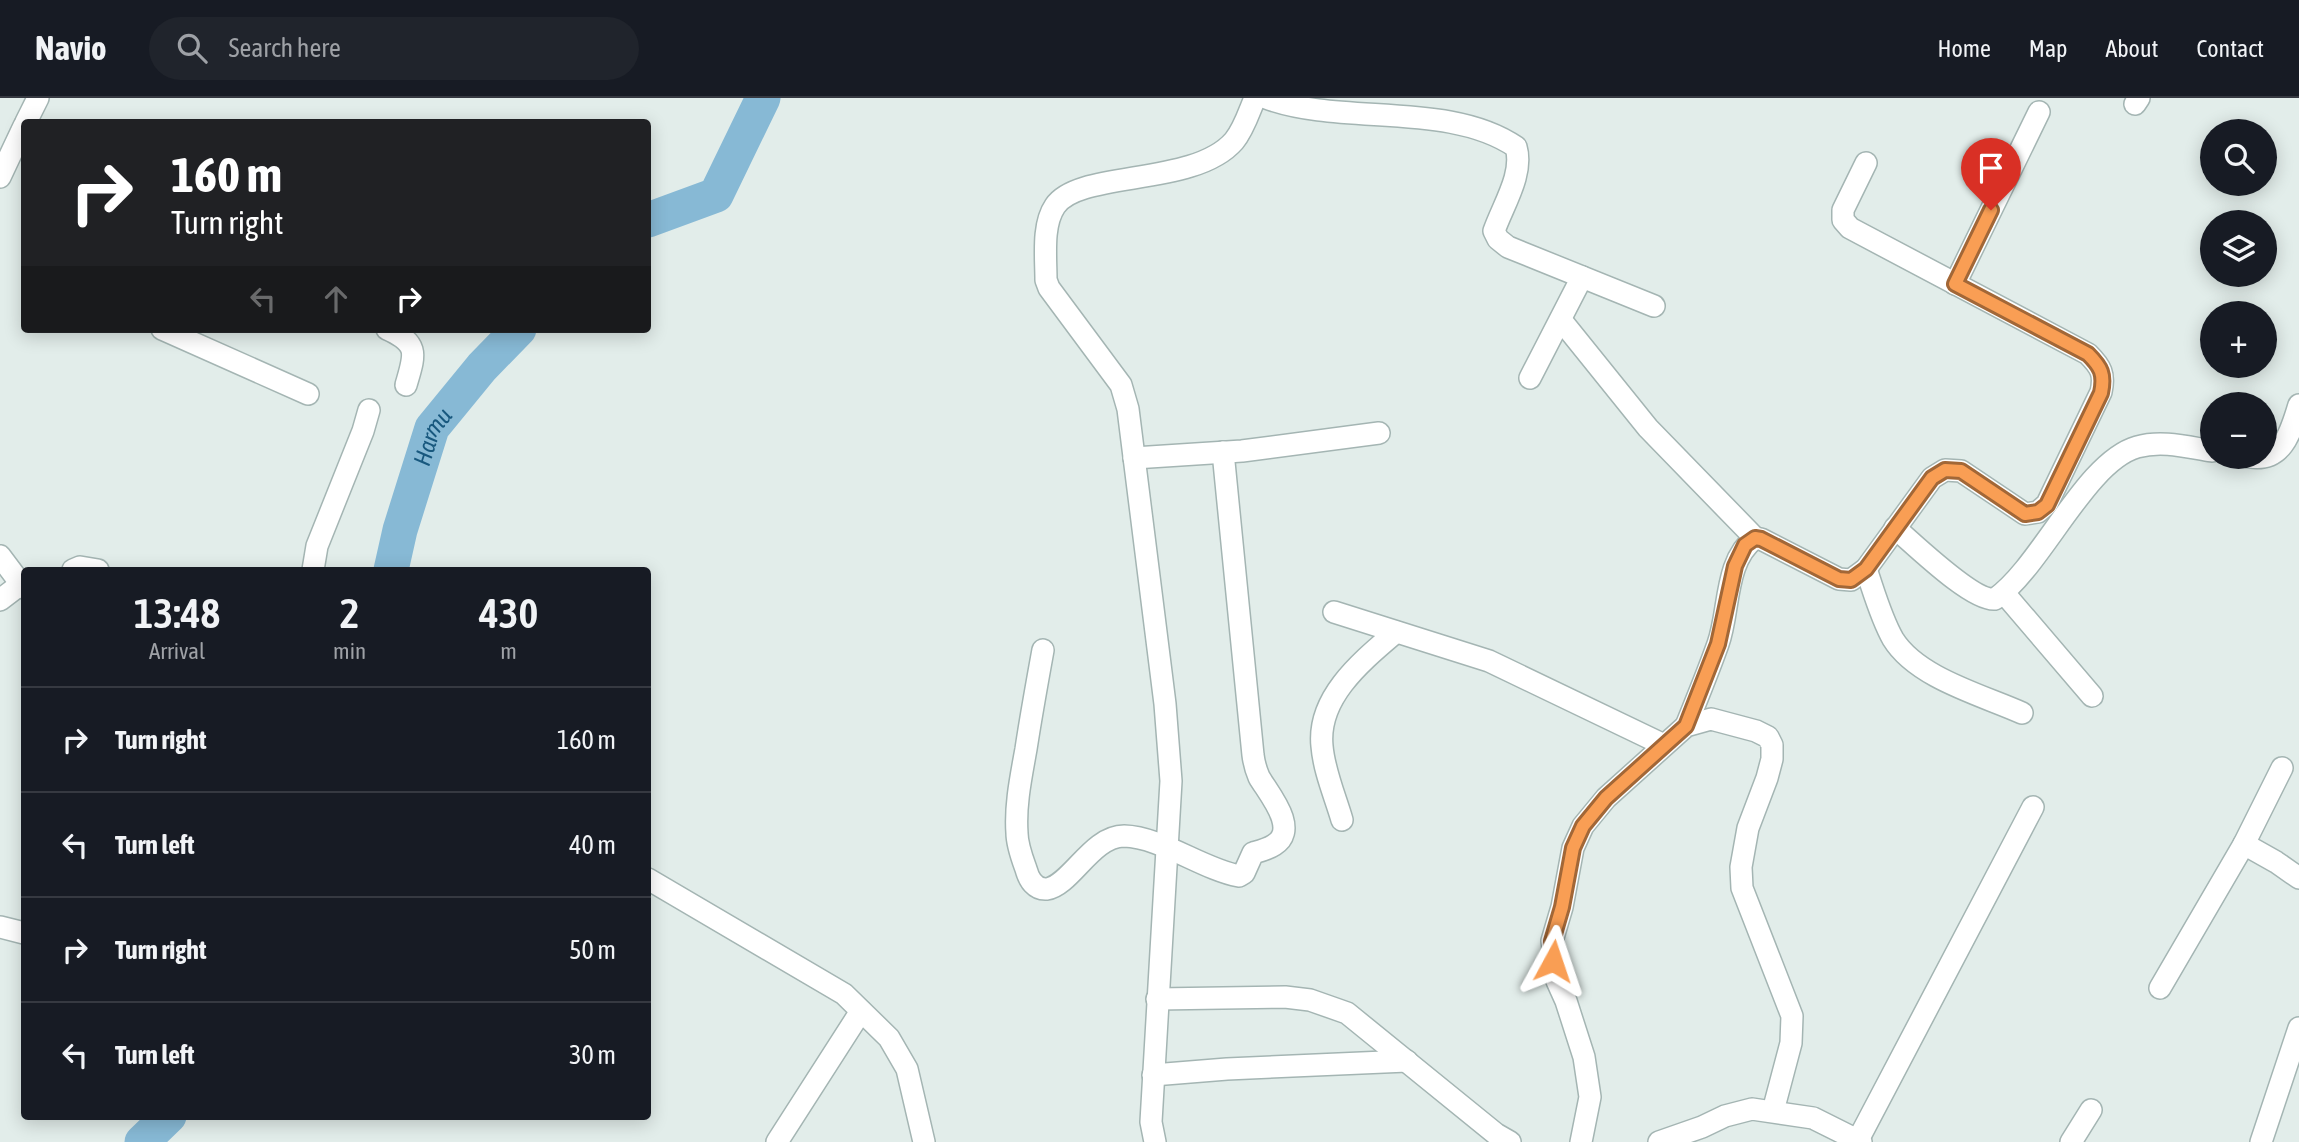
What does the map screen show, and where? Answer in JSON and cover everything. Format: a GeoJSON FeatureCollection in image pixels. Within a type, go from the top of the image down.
{"type":"FeatureCollection","features":[{"type":"Feature","properties":{"kind":"street"},"geometry":{"type":"LineString","coordinates":[[29,119],[38,98]]}},
{"type":"Feature","properties":{"kind":"street"},"geometry":{"type":"LineString","coordinates":[[1155,1142],[1151,1122],[1153,1075],[1171,781],[1165,704],[1128,409],[1121,385],[1056,298],[1046,280],[1048,222],[1055,206],[1067,192],[1153,176],[1193,165],[1216,155],[1233,142],[1243,127],[1255,98]]}},
{"type":"Feature","properties":{"kind":"street"},"geometry":{"type":"LineString","coordinates":[[1266,98],[1290,107],[1434,121],[1505,139],[1516,147],[1519,157],[1517,170],[1494,231],[1498,239],[1508,247],[1654,306]]}},
{"type":"Feature","properties":{"kind":"street"},"geometry":{"type":"LineString","coordinates":[[1955,284],[2039,112]]}},
{"type":"Feature","properties":{"kind":"street"},"geometry":{"type":"LineString","coordinates":[[0,177],[21,137]]}},
{"type":"Feature","properties":{"kind":"street"},"geometry":{"type":"LineString","coordinates":[[1561,320],[1648,428],[1755,538],[1768,542],[1839,579],[1851,580],[1866,569],[1932,478],[1945,470],[1961,471],[2025,514],[2038,512],[2047,505],[2101,393],[2104,378],[2100,366],[2088,354],[1850,228],[1843,220],[1843,209],[1866,163]]}},
{"type":"Feature","properties":{"kind":"street"},"geometry":{"type":"LineString","coordinates":[[1530,378],[1582,277]]}},
{"type":"Feature","properties":{"kind":"street"},"geometry":{"type":"LineString","coordinates":[[171,333],[309,394]]}},
{"type":"Feature","properties":{"kind":"street"},"geometry":{"type":"LineString","coordinates":[[395,333],[403,337],[413,349],[414,356],[406,385]]}},
{"type":"Feature","properties":{"kind":"street"},"geometry":{"type":"LineString","coordinates":[[2277,450],[2289,436],[2299,405]]}},
{"type":"Feature","properties":{"kind":"street"},"geometry":{"type":"LineString","coordinates":[[314,567],[317,546],[369,410]]}},
{"type":"Feature","properties":{"kind":"street"},"geometry":{"type":"LineString","coordinates":[[1133,458],[1223,453],[1379,433]]}},
{"type":"Feature","properties":{"kind":"street"},"geometry":{"type":"LineString","coordinates":[[1895,528],[1981,598],[1995,599],[2004,593],[2039,552],[2086,488],[2118,458],[2136,448],[2165,443],[2200,449]]}},
{"type":"Feature","properties":{"kind":"street"},"geometry":{"type":"LineString","coordinates":[[1043,650],[1018,792],[1017,835],[1028,878],[1040,888],[1052,887],[1084,857],[1117,837],[1127,836],[1167,848],[1239,876],[1244,873],[1253,853],[1275,845],[1283,829],[1283,818],[1260,777],[1253,755],[1223,453]]}},
{"type":"Feature","properties":{"kind":"street"},"geometry":{"type":"LineString","coordinates":[[1686,726],[1718,644],[1735,566],[1745,545],[1755,538]]}},
{"type":"Feature","properties":{"kind":"street"},"geometry":{"type":"LineString","coordinates":[[0,556],[21,583]]}},
{"type":"Feature","properties":{"kind":"street"},"geometry":{"type":"LineString","coordinates":[[1866,569],[1893,638],[1901,649],[1918,664],[1949,682],[2022,713]]}},
{"type":"Feature","properties":{"kind":"street"},"geometry":{"type":"LineString","coordinates":[[0,600],[21,587]]}},
{"type":"Feature","properties":{"kind":"street"},"geometry":{"type":"LineString","coordinates":[[2004,593],[2092,696]]}},
{"type":"Feature","properties":{"kind":"street"},"geometry":{"type":"LineString","coordinates":[[1334,612],[1489,661],[1664,745]]}},
{"type":"Feature","properties":{"kind":"street"},"geometry":{"type":"LineString","coordinates":[[1342,820],[1326,771],[1322,746],[1324,719],[1333,697],[1367,657],[1396,632]]}},
{"type":"Feature","properties":{"kind":"street"},"geometry":{"type":"LineString","coordinates":[[1581,1142],[1590,1097],[1584,1057],[1557,981],[1552,941],[1562,907],[1573,848],[1583,826],[1606,798],[1686,726],[1711,719],[1756,731],[1768,737],[1772,746],[1772,759],[1748,828],[1741,867],[1746,901],[1792,1016],[1791,1043],[1773,1111]]}},
{"type":"Feature","properties":{"kind":"street"},"geometry":{"type":"LineString","coordinates":[[2160,988],[2244,844],[2281,768]]}},
{"type":"Feature","properties":{"kind":"street"},"geometry":{"type":"LineString","coordinates":[[1659,1142],[1725,1116],[1752,1110],[1813,1118],[1860,1141],[2033,807]]}},
{"type":"Feature","properties":{"kind":"street"},"geometry":{"type":"LineString","coordinates":[[2244,844],[2299,878]]}},
{"type":"Feature","properties":{"kind":"street"},"geometry":{"type":"LineString","coordinates":[[651,881],[844,994],[888,1038],[907,1069],[924,1142]]}},
{"type":"Feature","properties":{"kind":"street"},"geometry":{"type":"LineString","coordinates":[[0,927],[21,932]]}},
{"type":"Feature","properties":{"kind":"street"},"geometry":{"type":"LineString","coordinates":[[1157,999],[1285,997],[1310,1000],[1347,1013],[1496,1134],[1510,1142]]}},
{"type":"Feature","properties":{"kind":"street"},"geometry":{"type":"LineString","coordinates":[[777,1142],[861,1011]]}},
{"type":"Feature","properties":{"kind":"street"},"geometry":{"type":"LineString","coordinates":[[2261,1142],[2299,1028]]}},
{"type":"Feature","properties":{"kind":"street"},"geometry":{"type":"LineString","coordinates":[[1153,1075],[1407,1061]]}},
{"type":"Feature","properties":{"kind":"street"},"geometry":{"type":"LineString","coordinates":[[2071,1142],[2091,1110]]}},
{"type":"Feature","properties":{"kind":"street"},"geometry":{"type":"LineString","coordinates":[[1714,1142],[1725,1116]]}},
{"type":"Feature","properties":{"kind":"waterway","name":"Harmu"},"geometry":{"type":"LineString","coordinates":[[651,219],[716,195],[763,98]]}},
{"type":"Feature","properties":{"kind":"waterway","name":"Harmu"},"geometry":{"type":"LineString","coordinates":[[392,567],[400,530],[432,428],[482,367],[515,333]]}},
{"type":"Feature","properties":{"kind":"waterway","name":"Harmu"},"geometry":{"type":"LineString","coordinates":[[142,1142],[165,1120]]}},
{"type":"Feature","properties":{"kind":"route"},"geometry":{"type":"LineString","coordinates":[[1553,961],[1552,941],[1562,907],[1573,848],[1583,826],[1606,798],[1686,726],[1718,644],[1735,566],[1745,545],[1755,538],[1761,539],[1839,579],[1851,580],[1866,569],[1932,478],[1945,470],[1961,471],[2025,514],[2038,512],[2047,505],[2101,393],[2104,378],[2100,366],[2088,354],[1955,284],[1991,210]]}}]}
